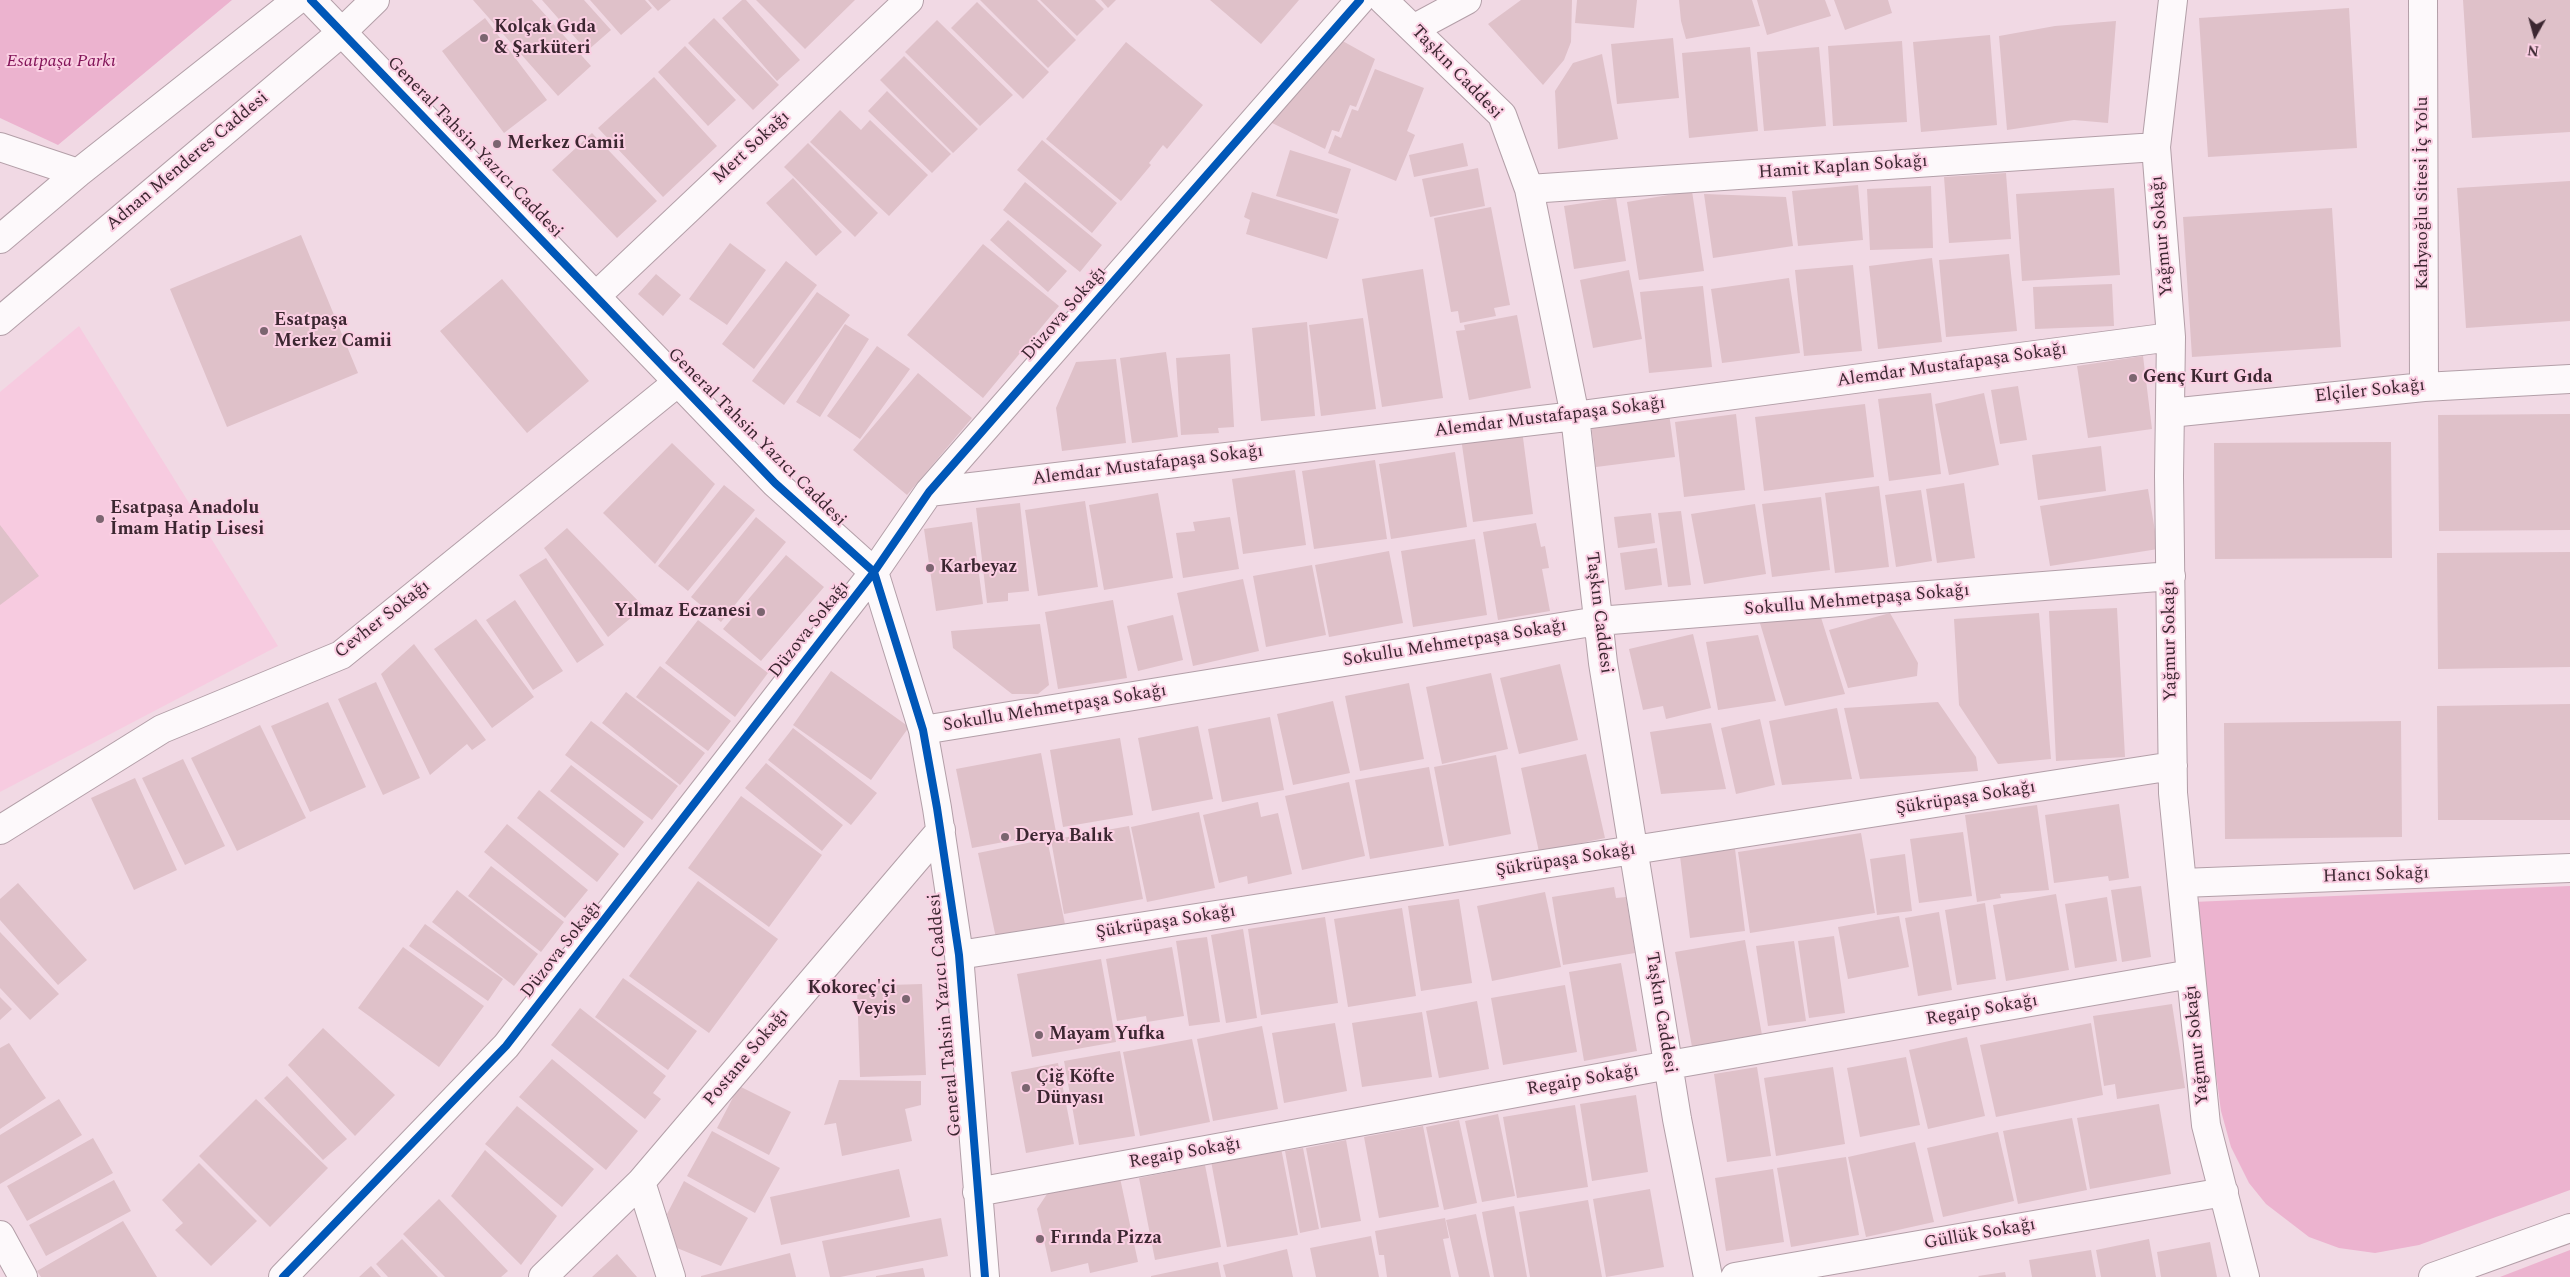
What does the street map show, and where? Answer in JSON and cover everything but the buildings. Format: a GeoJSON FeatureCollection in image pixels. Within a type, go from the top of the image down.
{"type":"FeatureCollection","features":[{"type":"Feature","properties":{"kind":"street"},"geometry":{"type":"LineString","coordinates":[[0,239],[78,173],[297,0]]}},
{"type":"Feature","properties":{"kind":"street","name":"General Tahsin Yazıcı Caddesi"},"geometry":{"type":"LineString","coordinates":[[311,0],[775,482],[874,572],[923,730],[941,830],[959,955],[985,1277]]}},
{"type":"Feature","properties":{"kind":"street","name":"Adnan Menderes Caddesi"},"geometry":{"type":"LineString","coordinates":[[0,321],[342,32],[375,0]]}},
{"type":"Feature","properties":{"kind":"street","name":"Mert Sokağı"},"geometry":{"type":"LineString","coordinates":[[596,296],[909,0]]}},
{"type":"Feature","properties":{"kind":"street","name":"Düzova Sokağı"},"geometry":{"type":"LineString","coordinates":[[283,1277],[506,1046],[874,572],[929,492],[1360,0]]}},
{"type":"Feature","properties":{"kind":"street","name":"Taşkın Caddesi"},"geometry":{"type":"LineString","coordinates":[[1383,0],[1502,115],[1529,189],[1574,416],[1598,621],[1669,1066],[1708,1277]]}},
{"type":"Feature","properties":{"kind":"street"},"geometry":{"type":"LineString","coordinates":[[1413,29],[1467,0]]}},
{"type":"Feature","properties":{"kind":"street","name":"Yağmur Sokağı"},"geometry":{"type":"LineString","coordinates":[[2173,0],[2156,147],[2171,337],[2170,576],[2173,792],[2206,1125],[2245,1277]]}},
{"type":"Feature","properties":{"kind":"street","name":"Kahyaoğlu Sitesi İç Yolu"},"geometry":{"type":"LineString","coordinates":[[2423,0],[2424,387]]}},
{"type":"Feature","properties":{"kind":"street"},"geometry":{"type":"LineString","coordinates":[[0,147],[78,173]]}},
{"type":"Feature","properties":{"kind":"street","name":"Hamit Kaplan Sokağı"},"geometry":{"type":"LineString","coordinates":[[1529,189],[2156,147]]}},
{"type":"Feature","properties":{"kind":"street","name":"Alemdar Mustafapaşa Sokağı"},"geometry":{"type":"LineString","coordinates":[[929,492],[1574,416],[2171,337]]}},
{"type":"Feature","properties":{"kind":"street","name":"Elçiler Sokağı"},"geometry":{"type":"LineString","coordinates":[[2170,413],[2424,387],[2570,379]]}},
{"type":"Feature","properties":{"kind":"street","name":"Cevher Sokağı"},"geometry":{"type":"LineString","coordinates":[[0,830],[162,728],[342,656],[678,382]]}},
{"type":"Feature","properties":{"kind":"street","name":"Sokullu Mehmetpaşa Sokağı"},"geometry":{"type":"LineString","coordinates":[[923,730],[1598,621],[2170,576]]}},
{"type":"Feature","properties":{"kind":"street","name":"Şükrüpaşa Sokağı"},"geometry":{"type":"LineString","coordinates":[[959,955],[2173,766]]}},
{"type":"Feature","properties":{"kind":"street","name":"Postane Sokağı"},"geometry":{"type":"LineString","coordinates":[[543,1277],[641,1182],[941,830]]}},
{"type":"Feature","properties":{"kind":"street","name":"Hancı Sokağı"},"geometry":{"type":"LineString","coordinates":[[2182,884],[2570,868]]}},
{"type":"Feature","properties":{"kind":"street","name":"Regaip Sokağı"},"geometry":{"type":"LineString","coordinates":[[977,1192],[1669,1066],[2191,974]]}},
{"type":"Feature","properties":{"kind":"street"},"geometry":{"type":"LineString","coordinates":[[641,1182],[671,1277]]}},
{"type":"Feature","properties":{"kind":"street","name":"Güllük Sokağı"},"geometry":{"type":"LineString","coordinates":[[1735,1277],[2224,1192]]}},
{"type":"Feature","properties":{"kind":"street"},"geometry":{"type":"LineString","coordinates":[[2434,1277],[2570,1228]]}},
{"type":"Feature","properties":{"kind":"street"},"geometry":{"type":"LineString","coordinates":[[0,1235],[23,1277]]}},
{"type":"Feature","properties":{"kind":"shaded area","name":"Esatpaşa Anadolu İmam Hatip Lisesi"},"geometry":{"type":"Polygon","coordinates":[[[79,326],[278,646],[0,792],[0,392],[79,326]]]}},
{"type":"Feature","properties":{"kind":"green space","name":"Esatpaşa Parkı"},"geometry":{"type":"Polygon","coordinates":[[[0,0],[232,0],[58,145],[0,118],[0,0]]]}},
{"type":"Feature","properties":{"kind":"green space"},"geometry":{"type":"Polygon","coordinates":[[[2570,886],[2570,1190],[2419,1245],[2375,1253],[2339,1248],[2309,1237],[2266,1204],[2249,1183],[2231,1147],[2221,1111],[2193,902],[2570,886]]]}},
{"type":"Feature","properties":{"kind":"green space"},"geometry":{"type":"Polygon","coordinates":[[[2570,1250],[2570,1277],[2500,1277],[2570,1250]]]}},
{"type":"Feature","properties":{"kind":"cycle path"},"geometry":{"type":"LineString","coordinates":[[311,0],[775,483],[874,572],[923,730],[937,808],[959,955],[985,1277]]}},
{"type":"Feature","properties":{"kind":"cycle path"},"geometry":{"type":"LineString","coordinates":[[283,1277],[506,1046],[874,572],[929,492],[1360,0]]}},
{"type":"Feature","properties":{"kind":"place","name":"Kolçak Gıda & Şarküteri"},"geometry":{"type":"Point","coordinates":[484,38]}},
{"type":"Feature","properties":{"kind":"place","name":"Merkez Camii"},"geometry":{"type":"Point","coordinates":[497,144]}},
{"type":"Feature","properties":{"kind":"place","name":"Esatpaşa Merkez Camii"},"geometry":{"type":"Point","coordinates":[264,331]}},
{"type":"Feature","properties":{"kind":"place","name":"Genç Kurt Gıda"},"geometry":{"type":"Point","coordinates":[2133,378]}},
{"type":"Feature","properties":{"kind":"place","name":"Esatpaşa Anadolu İmam Hatip Lisesi"},"geometry":{"type":"Point","coordinates":[100,519]}},
{"type":"Feature","properties":{"kind":"place","name":"Karbeyaz"},"geometry":{"type":"Point","coordinates":[930,568]}},
{"type":"Feature","properties":{"kind":"place","name":"Yılmaz Eczanesi"},"geometry":{"type":"Point","coordinates":[761,612]}},
{"type":"Feature","properties":{"kind":"place","name":"Derya Balık"},"geometry":{"type":"Point","coordinates":[1005,837]}},
{"type":"Feature","properties":{"kind":"place","name":"Kokoreç'çi Veyis"},"geometry":{"type":"Point","coordinates":[906,999]}},
{"type":"Feature","properties":{"kind":"place","name":"Mayam Yufka"},"geometry":{"type":"Point","coordinates":[1039,1035]}},
{"type":"Feature","properties":{"kind":"place","name":"Çiğ Köfte Dünyası"},"geometry":{"type":"Point","coordinates":[1026,1088]}},
{"type":"Feature","properties":{"kind":"place","name":"Fırında Pizza"},"geometry":{"type":"Point","coordinates":[1040,1239]}}]}
